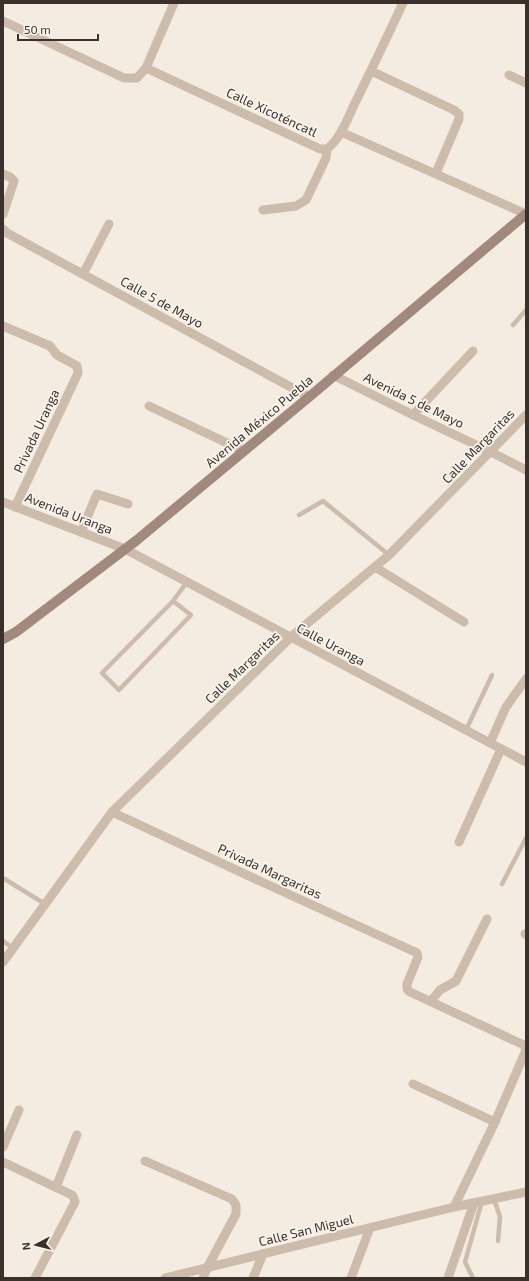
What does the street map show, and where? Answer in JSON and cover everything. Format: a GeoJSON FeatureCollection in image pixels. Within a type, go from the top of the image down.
{"type":"FeatureCollection","features":[{"type":"Feature","properties":{"kind":"main road","name":"Avenida México Puebla"},"geometry":{"type":"LineString","coordinates":[[3,639],[16,632],[125,549],[309,397],[526,214]]}},
{"type":"Feature","properties":{"kind":"street"},"geometry":{"type":"LineString","coordinates":[[3,21],[124,78],[137,78],[146,68],[174,3]]}},
{"type":"Feature","properties":{"kind":"street","name":"Calle Xicoténcatl"},"geometry":{"type":"LineString","coordinates":[[146,68],[320,149],[327,149],[332,146],[341,132],[403,3]]}},
{"type":"Feature","properties":{"kind":"street"},"geometry":{"type":"LineString","coordinates":[[371,71],[460,114],[459,120],[436,173]]}},
{"type":"Feature","properties":{"kind":"street"},"geometry":{"type":"LineString","coordinates":[[509,75],[526,83]]}},
{"type":"Feature","properties":{"kind":"street"},"geometry":{"type":"LineString","coordinates":[[341,132],[526,214]]}},
{"type":"Feature","properties":{"kind":"street"},"geometry":{"type":"LineString","coordinates":[[263,210],[296,206],[306,200],[326,158],[327,149]]}},
{"type":"Feature","properties":{"kind":"street"},"geometry":{"type":"LineString","coordinates":[[3,174],[10,177],[14,181],[3,214]]}},
{"type":"Feature","properties":{"kind":"street"},"geometry":{"type":"LineString","coordinates":[[83,274],[109,224]]}},
{"type":"Feature","properties":{"kind":"street","name":"Calle 5 de Mayo"},"geometry":{"type":"LineString","coordinates":[[3,229],[7,233],[309,397]]}},
{"type":"Feature","properties":{"kind":"street","name":"Privada Uranga"},"geometry":{"type":"LineString","coordinates":[[3,326],[50,346],[57,355],[77,366],[78,373],[15,507]]}},
{"type":"Feature","properties":{"kind":"street"},"geometry":{"type":"LineString","coordinates":[[413,415],[473,350]]}},
{"type":"Feature","properties":{"kind":"street","name":"Avenida 5 de Mayo"},"geometry":{"type":"LineString","coordinates":[[333,376],[492,452],[526,470]]}},
{"type":"Feature","properties":{"kind":"street"},"geometry":{"type":"LineString","coordinates":[[149,406],[244,451]]}},
{"type":"Feature","properties":{"kind":"street","name":"Calle Margaritas"},"geometry":{"type":"LineString","coordinates":[[3,962],[112,812],[291,637],[389,555],[492,452],[526,415]]}},
{"type":"Feature","properties":{"kind":"street"},"geometry":{"type":"LineString","coordinates":[[81,532],[97,494],[128,504]]}},
{"type":"Feature","properties":{"kind":"street","name":"Avenida Uranga"},"geometry":{"type":"LineString","coordinates":[[3,502],[125,549]]}},
{"type":"Feature","properties":{"kind":"street","name":"Calle Uranga"},"geometry":{"type":"LineString","coordinates":[[125,549],[526,762]]}},
{"type":"Feature","properties":{"kind":"street"},"geometry":{"type":"LineString","coordinates":[[375,567],[464,622]]}},
{"type":"Feature","properties":{"kind":"street"},"geometry":{"type":"LineString","coordinates":[[490,743],[506,707],[526,679]]}},
{"type":"Feature","properties":{"kind":"street"},"geometry":{"type":"LineString","coordinates":[[459,842],[502,749]]}},
{"type":"Feature","properties":{"kind":"street","name":"Privada Margaritas"},"geometry":{"type":"LineString","coordinates":[[112,812],[417,953],[418,957],[407,984],[407,989],[410,992],[431,1001]]}},
{"type":"Feature","properties":{"kind":"street"},"geometry":{"type":"LineString","coordinates":[[487,919],[456,981],[440,990],[431,1001],[526,1046]]}},
{"type":"Feature","properties":{"kind":"street"},"geometry":{"type":"LineString","coordinates":[[454,1207],[495,1122],[526,1050]]}},
{"type":"Feature","properties":{"kind":"street"},"geometry":{"type":"LineString","coordinates":[[413,1084],[495,1122]]}},
{"type":"Feature","properties":{"kind":"street"},"geometry":{"type":"LineString","coordinates":[[3,1147],[19,1110]]}},
{"type":"Feature","properties":{"kind":"street"},"geometry":{"type":"LineString","coordinates":[[56,1187],[77,1135]]}},
{"type":"Feature","properties":{"kind":"street"},"geometry":{"type":"LineString","coordinates":[[145,1161],[232,1199],[236,1205],[236,1214],[203,1278]]}},
{"type":"Feature","properties":{"kind":"street"},"geometry":{"type":"LineString","coordinates":[[3,1162],[72,1195],[74,1198],[74,1202],[35,1278]]}},
{"type":"Feature","properties":{"kind":"street","name":"Calle San Miguel"},"geometry":{"type":"LineString","coordinates":[[165,1278],[454,1207],[526,1192]]}},
{"type":"Feature","properties":{"kind":"street"},"geometry":{"type":"LineString","coordinates":[[448,1278],[478,1202]]}},
{"type":"Feature","properties":{"kind":"street"},"geometry":{"type":"LineString","coordinates":[[351,1278],[370,1228]]}},
{"type":"Feature","properties":{"kind":"street"},"geometry":{"type":"LineString","coordinates":[[253,1278],[263,1254]]}},
{"type":"Feature","properties":{"kind":"lane"},"geometry":{"type":"LineString","coordinates":[[513,325],[526,310]]}},
{"type":"Feature","properties":{"kind":"lane"},"geometry":{"type":"LineString","coordinates":[[299,515],[323,500],[389,555]]}},
{"type":"Feature","properties":{"kind":"lane"},"geometry":{"type":"LineString","coordinates":[[173,601],[191,615],[119,690],[102,673],[173,601],[187,582]]}},
{"type":"Feature","properties":{"kind":"lane"},"geometry":{"type":"LineString","coordinates":[[466,730],[492,675]]}},
{"type":"Feature","properties":{"kind":"lane"},"geometry":{"type":"LineString","coordinates":[[502,884],[526,838]]}},
{"type":"Feature","properties":{"kind":"lane"},"geometry":{"type":"LineString","coordinates":[[3,878],[45,904]]}},
{"type":"Feature","properties":{"kind":"lane"},"geometry":{"type":"LineString","coordinates":[[3,942],[13,948]]}},
{"type":"Feature","properties":{"kind":"lane"},"geometry":{"type":"LineString","coordinates":[[494,1199],[500,1218],[498,1241]]}},
{"type":"Feature","properties":{"kind":"lane"},"geometry":{"type":"LineString","coordinates":[[473,1278],[465,1262],[478,1202]]}}]}
